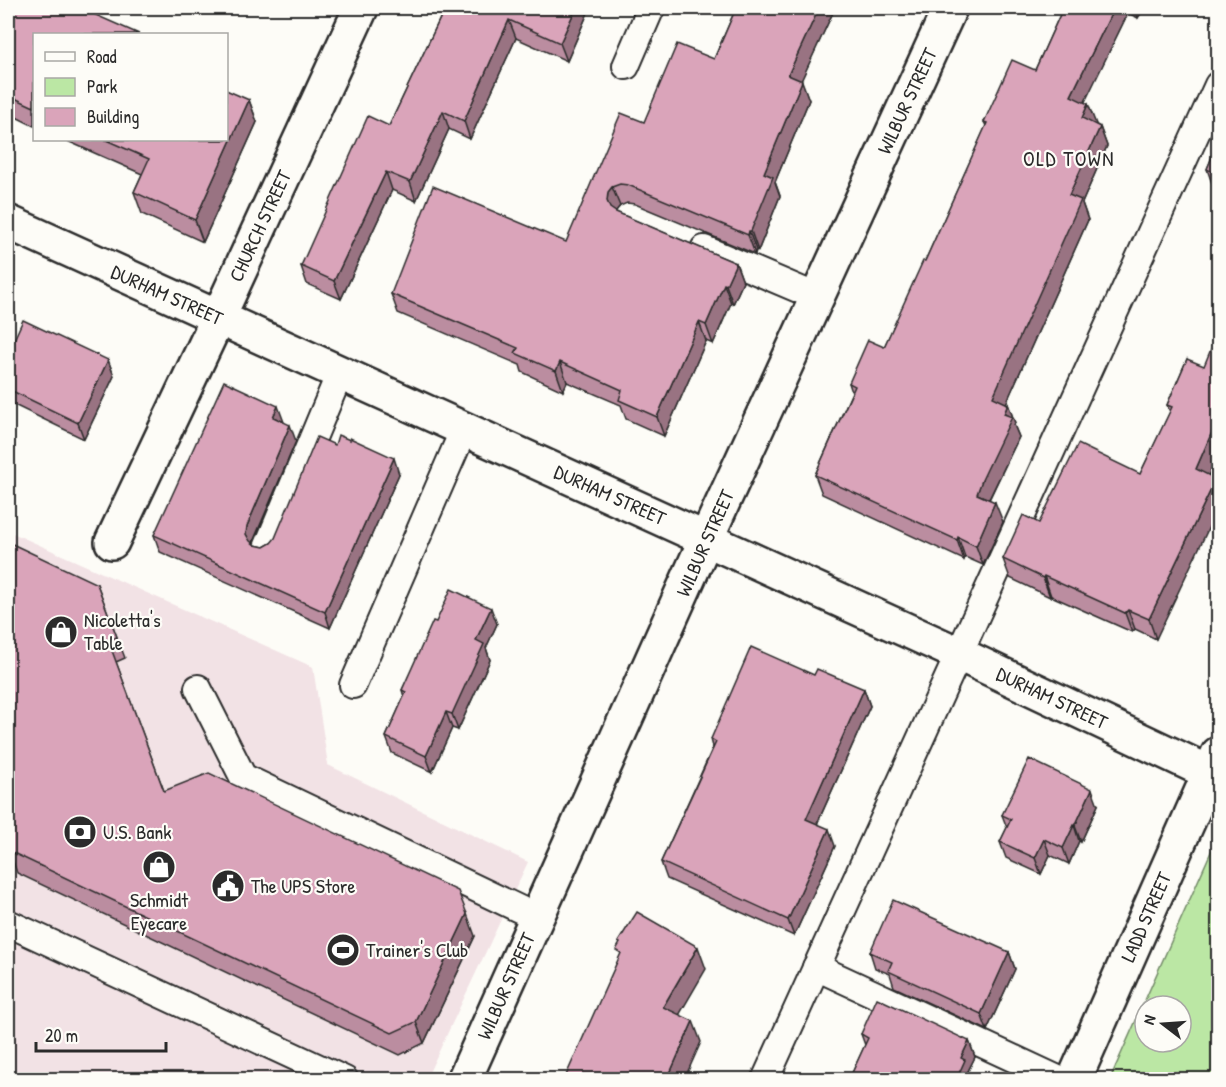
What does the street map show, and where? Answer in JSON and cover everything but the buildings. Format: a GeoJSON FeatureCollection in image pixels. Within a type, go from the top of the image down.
{"type":"FeatureCollection","features":[{"type":"Feature","properties":{"kind":"street","name":"CHURCH STREET"},"geometry":{"type":"LineString","coordinates":[[112,542],[361,8]]}},
{"type":"Feature","properties":{"kind":"street","name":"WILBUR STREET"},"geometry":{"type":"LineString","coordinates":[[464,1080],[706,539],[950,8]]}},
{"type":"Feature","properties":{"kind":"street","name":"DURHAM STREET"},"geometry":{"type":"LineString","coordinates":[[8,222],[959,654],[1214,764]]}},
{"type":"Feature","properties":{"kind":"street","name":"LADD STREET"},"geometry":{"type":"LineString","coordinates":[[1074,1080],[1214,764]]}},
{"type":"Feature","properties":{"kind":"lane"},"geometry":{"type":"LineString","coordinates":[[626,66],[651,8]]}},
{"type":"Feature","properties":{"kind":"lane"},"geometry":{"type":"LineString","coordinates":[[765,1080],[1218,85]]}},
{"type":"Feature","properties":{"kind":"lane"},"geometry":{"type":"LineString","coordinates":[[681,240],[817,297]]}},
{"type":"Feature","properties":{"kind":"lane"},"geometry":{"type":"LineString","coordinates":[[267,548],[340,373]]}},
{"type":"Feature","properties":{"kind":"lane"},"geometry":{"type":"LineString","coordinates":[[352,685],[464,429]]}},
{"type":"Feature","properties":{"kind":"lane"},"geometry":{"type":"LineString","coordinates":[[198,688],[243,777],[536,917]]}},
{"type":"Feature","properties":{"kind":"lane"},"geometry":{"type":"LineString","coordinates":[[8,922],[345,1080]]}},
{"type":"Feature","properties":{"kind":"lane"},"geometry":{"type":"LineString","coordinates":[[816,968],[1060,1080]]}},
{"type":"Feature","properties":{"kind":"shaded area"},"geometry":{"type":"Polygon","coordinates":[[[8,531],[313,667],[328,765],[528,862],[426,1079],[8,1080],[8,531]]]}},
{"type":"Feature","properties":{"kind":"green space"},"geometry":{"type":"Polygon","coordinates":[[[1218,836],[1218,1079],[1110,1079],[1133,1027],[1133,1054],[1193,1054],[1193,994],[1148,994],[1218,836]]]}},
{"type":"Feature","properties":{"kind":"place","name":"Nicoletta's Table"},"geometry":{"type":"Point","coordinates":[61,632]}},
{"type":"Feature","properties":{"kind":"place","name":"U.S. Bank"},"geometry":{"type":"Point","coordinates":[80,832]}},
{"type":"Feature","properties":{"kind":"place","name":"Schmidt Eyecare"},"geometry":{"type":"Point","coordinates":[159,867]}},
{"type":"Feature","properties":{"kind":"place","name":"The UPS Store"},"geometry":{"type":"Point","coordinates":[228,886]}},
{"type":"Feature","properties":{"kind":"place","name":"Trainer's Club"},"geometry":{"type":"Point","coordinates":[343,950]}},
{"type":"Feature","properties":{"kind":"district","name":"OLD TOWN"},"geometry":{"type":"Point","coordinates":[1069,159]}}]}
